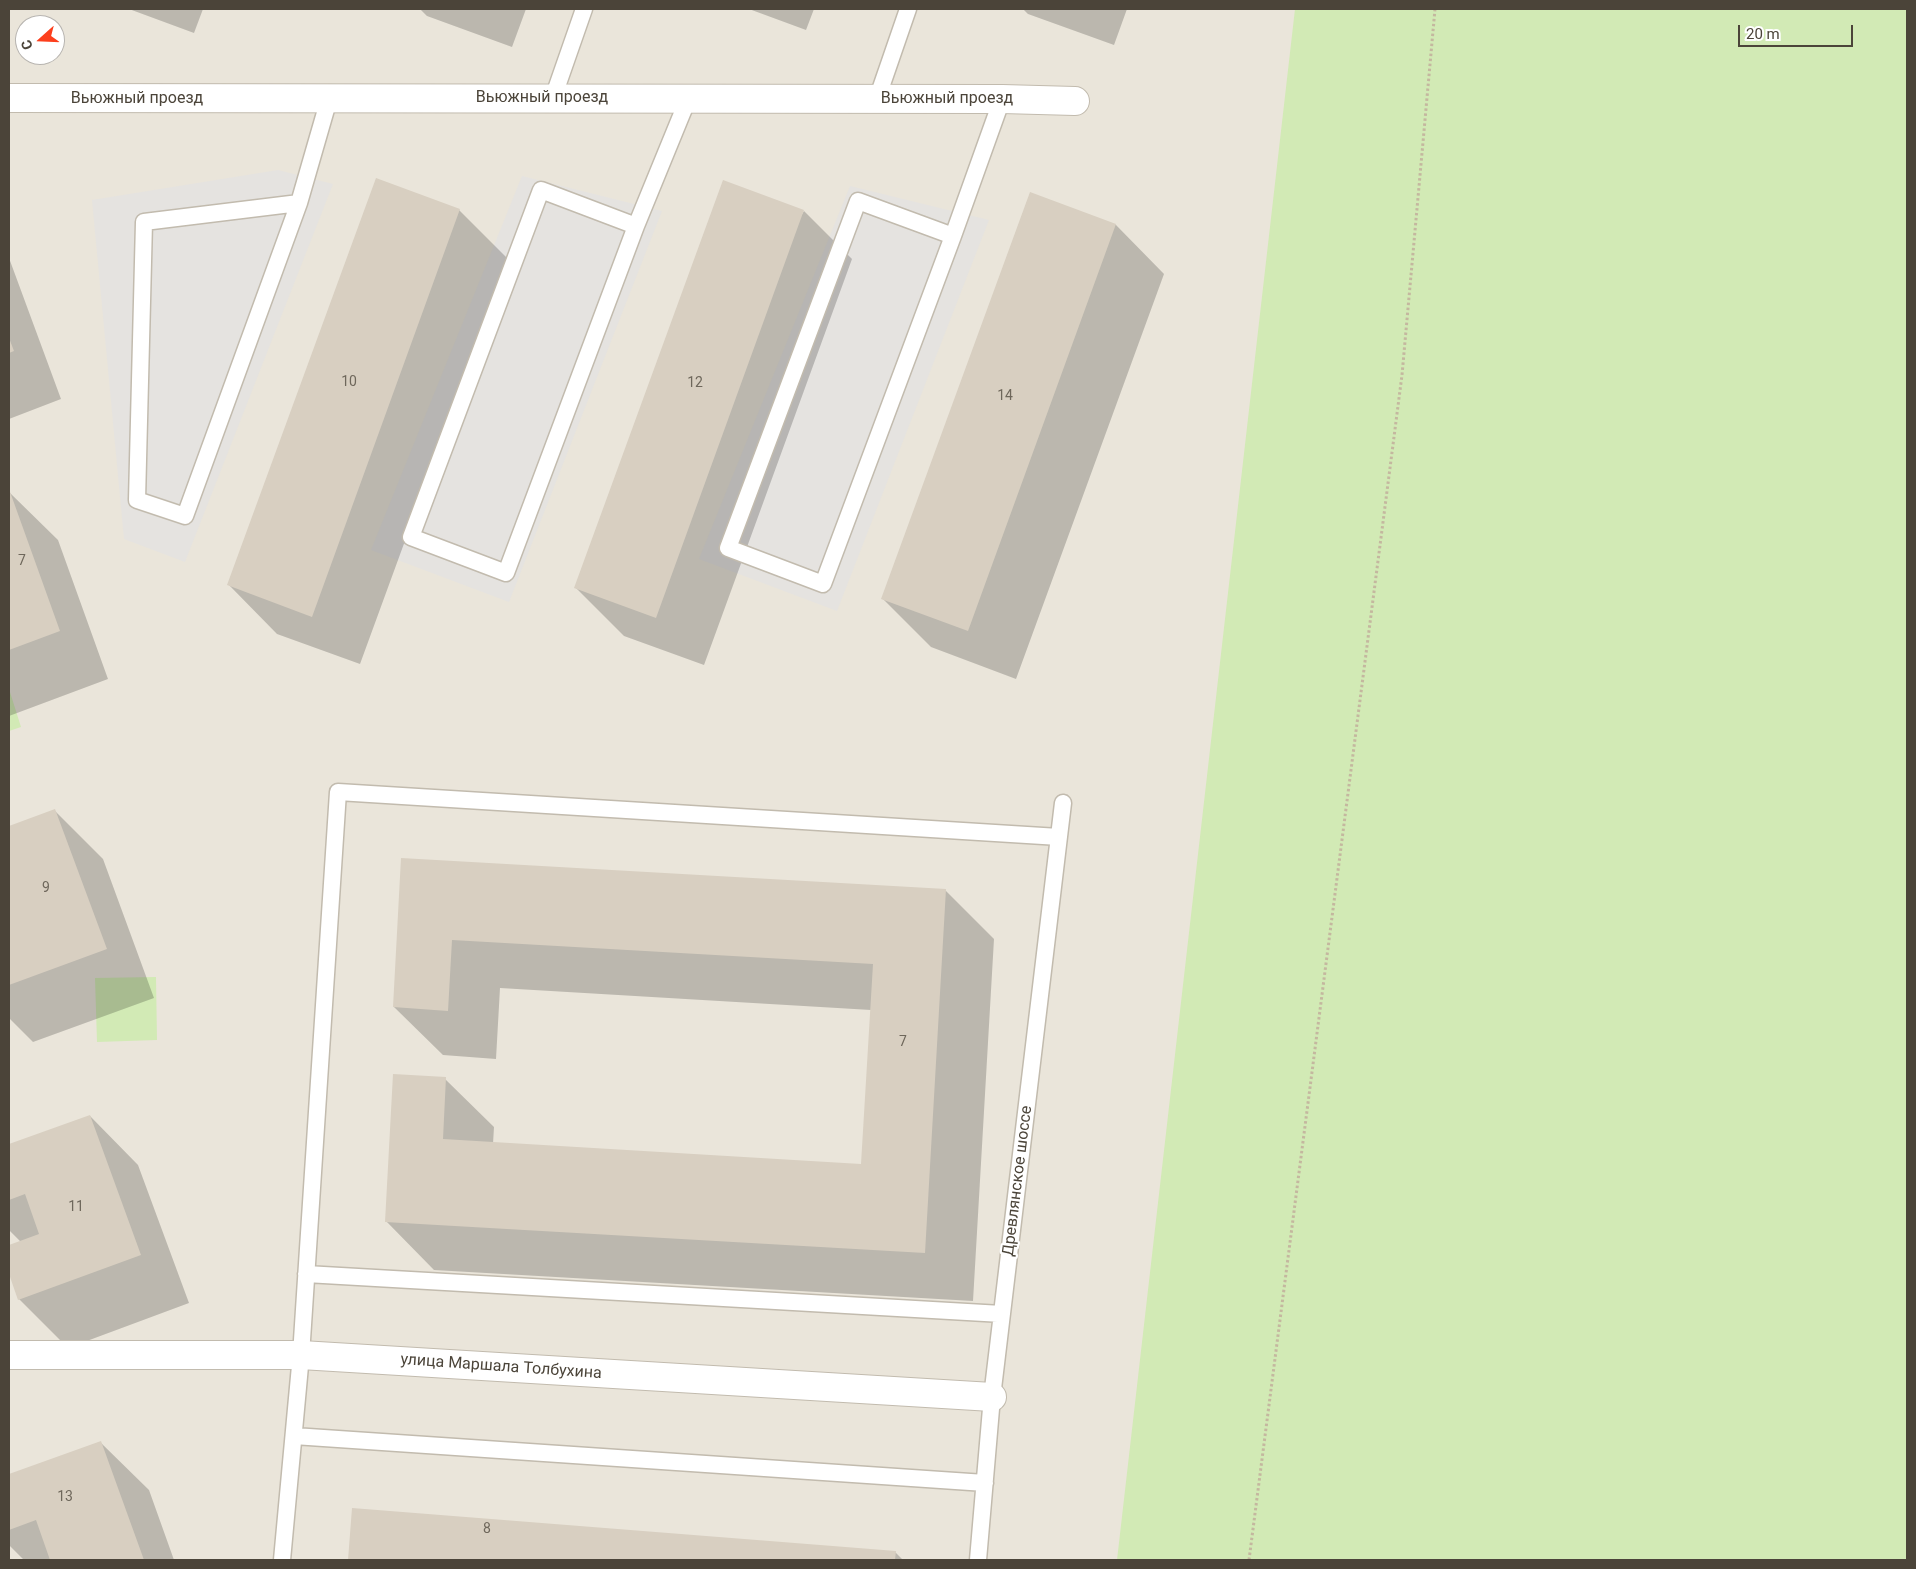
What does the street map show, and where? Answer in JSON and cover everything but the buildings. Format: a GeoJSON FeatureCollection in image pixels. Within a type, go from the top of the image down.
{"type":"FeatureCollection","features":[{"type":"Feature","properties":{"kind":"street","name":"Вьюжный проезд"},"geometry":{"type":"LineString","coordinates":[[9,98],[1002,99],[1075,101]]}},
{"type":"Feature","properties":{"kind":"street","name":"улица Маршала Толбухина"},"geometry":{"type":"LineString","coordinates":[[9,1355],[301,1355],[992,1397]]}},
{"type":"Feature","properties":{"kind":"lane"},"geometry":{"type":"LineString","coordinates":[[553,98],[584,9]]}},
{"type":"Feature","properties":{"kind":"lane"},"geometry":{"type":"LineString","coordinates":[[877,99],[908,9]]}},
{"type":"Feature","properties":{"kind":"lane"},"geometry":{"type":"LineString","coordinates":[[299,203],[144,222],[137,500],[185,516],[299,203],[329,98]]}},
{"type":"Feature","properties":{"kind":"lane"},"geometry":{"type":"LineString","coordinates":[[636,226],[541,190],[411,537],[506,573],[636,226],[688,99]]}},
{"type":"Feature","properties":{"kind":"lane"},"geometry":{"type":"LineString","coordinates":[[953,236],[858,200],[728,548],[823,584],[953,236],[1002,99]]}},
{"type":"Feature","properties":{"kind":"lane"},"geometry":{"type":"LineString","coordinates":[[282,1560],[301,1355],[338,792],[1059,837]]}},
{"type":"Feature","properties":{"kind":"lane","name":"Древлянское шоссе"},"geometry":{"type":"LineString","coordinates":[[978,1560],[992,1397],[1063,803]]}},
{"type":"Feature","properties":{"kind":"lane"},"geometry":{"type":"LineString","coordinates":[[306,1274],[1002,1314]]}},
{"type":"Feature","properties":{"kind":"lane"},"geometry":{"type":"LineString","coordinates":[[294,1436],[985,1483]]}},
{"type":"Feature","properties":{"kind":"path"},"geometry":{"type":"LineString","coordinates":[[1249,1560],[1402,375],[1435,9]]}},
{"type":"Feature","properties":{"kind":"shaded area"},"geometry":{"type":"Polygon","coordinates":[[[9,9],[1305,9],[1182,1560],[9,1560],[9,9]]]}},
{"type":"Feature","properties":{"kind":"shaded area"},"geometry":{"type":"Polygon","coordinates":[[[278,170],[333,184],[185,562],[124,539],[92,200],[278,170]]]}},
{"type":"Feature","properties":{"kind":"shaded area"},"geometry":{"type":"Polygon","coordinates":[[[522,176],[662,211],[509,602],[371,550],[522,176]]]}},
{"type":"Feature","properties":{"kind":"shaded area"},"geometry":{"type":"Polygon","coordinates":[[[850,186],[989,220],[837,611],[699,559],[850,186]]]}},
{"type":"Feature","properties":{"kind":"green space"},"geometry":{"type":"Polygon","coordinates":[[[1295,9],[1907,9],[1907,1560],[1117,1560],[1295,9]]]}},
{"type":"Feature","properties":{"kind":"green space"},"geometry":{"type":"Polygon","coordinates":[[[9,689],[21,727],[9,731],[9,689]]]}},
{"type":"Feature","properties":{"kind":"green space"},"geometry":{"type":"Polygon","coordinates":[[[156,977],[157,1040],[97,1042],[95,978],[156,977]]]}}]}
